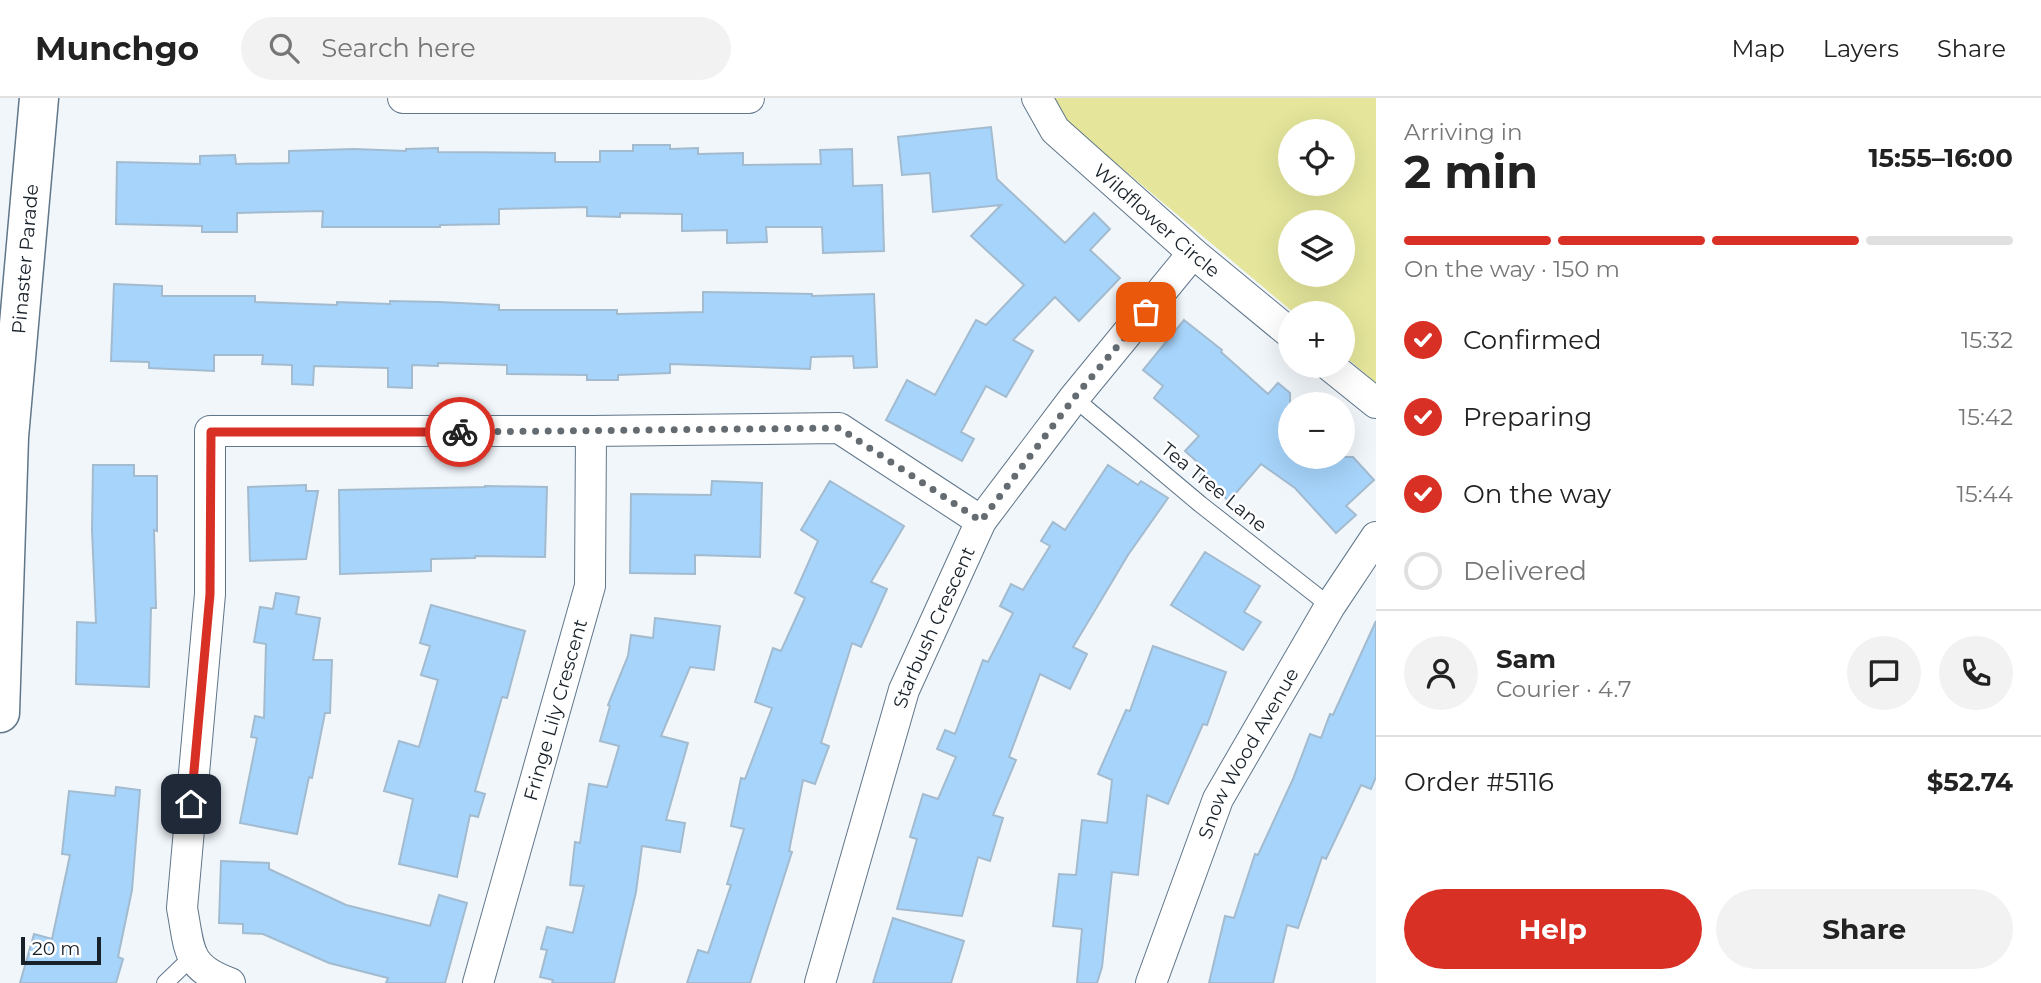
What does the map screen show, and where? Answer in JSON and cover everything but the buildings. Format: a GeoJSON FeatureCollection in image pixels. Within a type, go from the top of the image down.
{"type":"FeatureCollection","features":[{"type":"Feature","properties":{"kind":"main road","name":"Pinaster Parade"},"geometry":{"type":"LineString","coordinates":[[0,713],[9,437],[39,98]]}},
{"type":"Feature","properties":{"kind":"street"},"geometry":{"type":"LineString","coordinates":[[403,98],[749,98]]}},
{"type":"Feature","properties":{"kind":"street","name":"Wildflower Circle"},"geometry":{"type":"LineString","coordinates":[[1037,98],[1055,130],[1193,253],[1278,322]]}},
{"type":"Feature","properties":{"kind":"street","name":"Starbush Crescent"},"geometry":{"type":"LineString","coordinates":[[820,983],[904,690],[981,521],[1074,398],[1193,253]]}},
{"type":"Feature","properties":{"kind":"street"},"geometry":{"type":"LineString","coordinates":[[1345,378],[1376,404]]}},
{"type":"Feature","properties":{"kind":"street"},"geometry":{"type":"LineString","coordinates":[[230,983],[212,977],[191,958],[182,908],[210,594],[211,432],[591,432],[839,428],[981,521]]}},
{"type":"Feature","properties":{"kind":"street","name":"Fringe Lily Crescent"},"geometry":{"type":"LineString","coordinates":[[478,983],[590,586],[591,432]]}},
{"type":"Feature","properties":{"kind":"street","name":"Snow Wood Avenue"},"geometry":{"type":"LineString","coordinates":[[1150,983],[1218,799],[1330,606],[1376,537]]}},
{"type":"Feature","properties":{"kind":"lane","name":"Tea Tree Lane"},"geometry":{"type":"LineString","coordinates":[[1074,398],[1200,504],[1330,606]]}},
{"type":"Feature","properties":{"kind":"lane"},"geometry":{"type":"LineString","coordinates":[[165,983],[191,958]]}},
{"type":"Feature","properties":{"kind":"green space"},"geometry":{"type":"Polygon","coordinates":[[[1050,98],[1376,98],[1376,383],[1355,365],[1355,301],[1280,301],[1060,116],[1050,98]]]}},
{"type":"Feature","properties":{"kind":"way so far"},"geometry":{"type":"LineString","coordinates":[[460,432],[839,428],[981,521],[1074,398],[1146,312]]}},
{"type":"Feature","properties":{"kind":"route"},"geometry":{"type":"LineString","coordinates":[[191,804],[210,594],[211,432],[460,432]]}}]}
